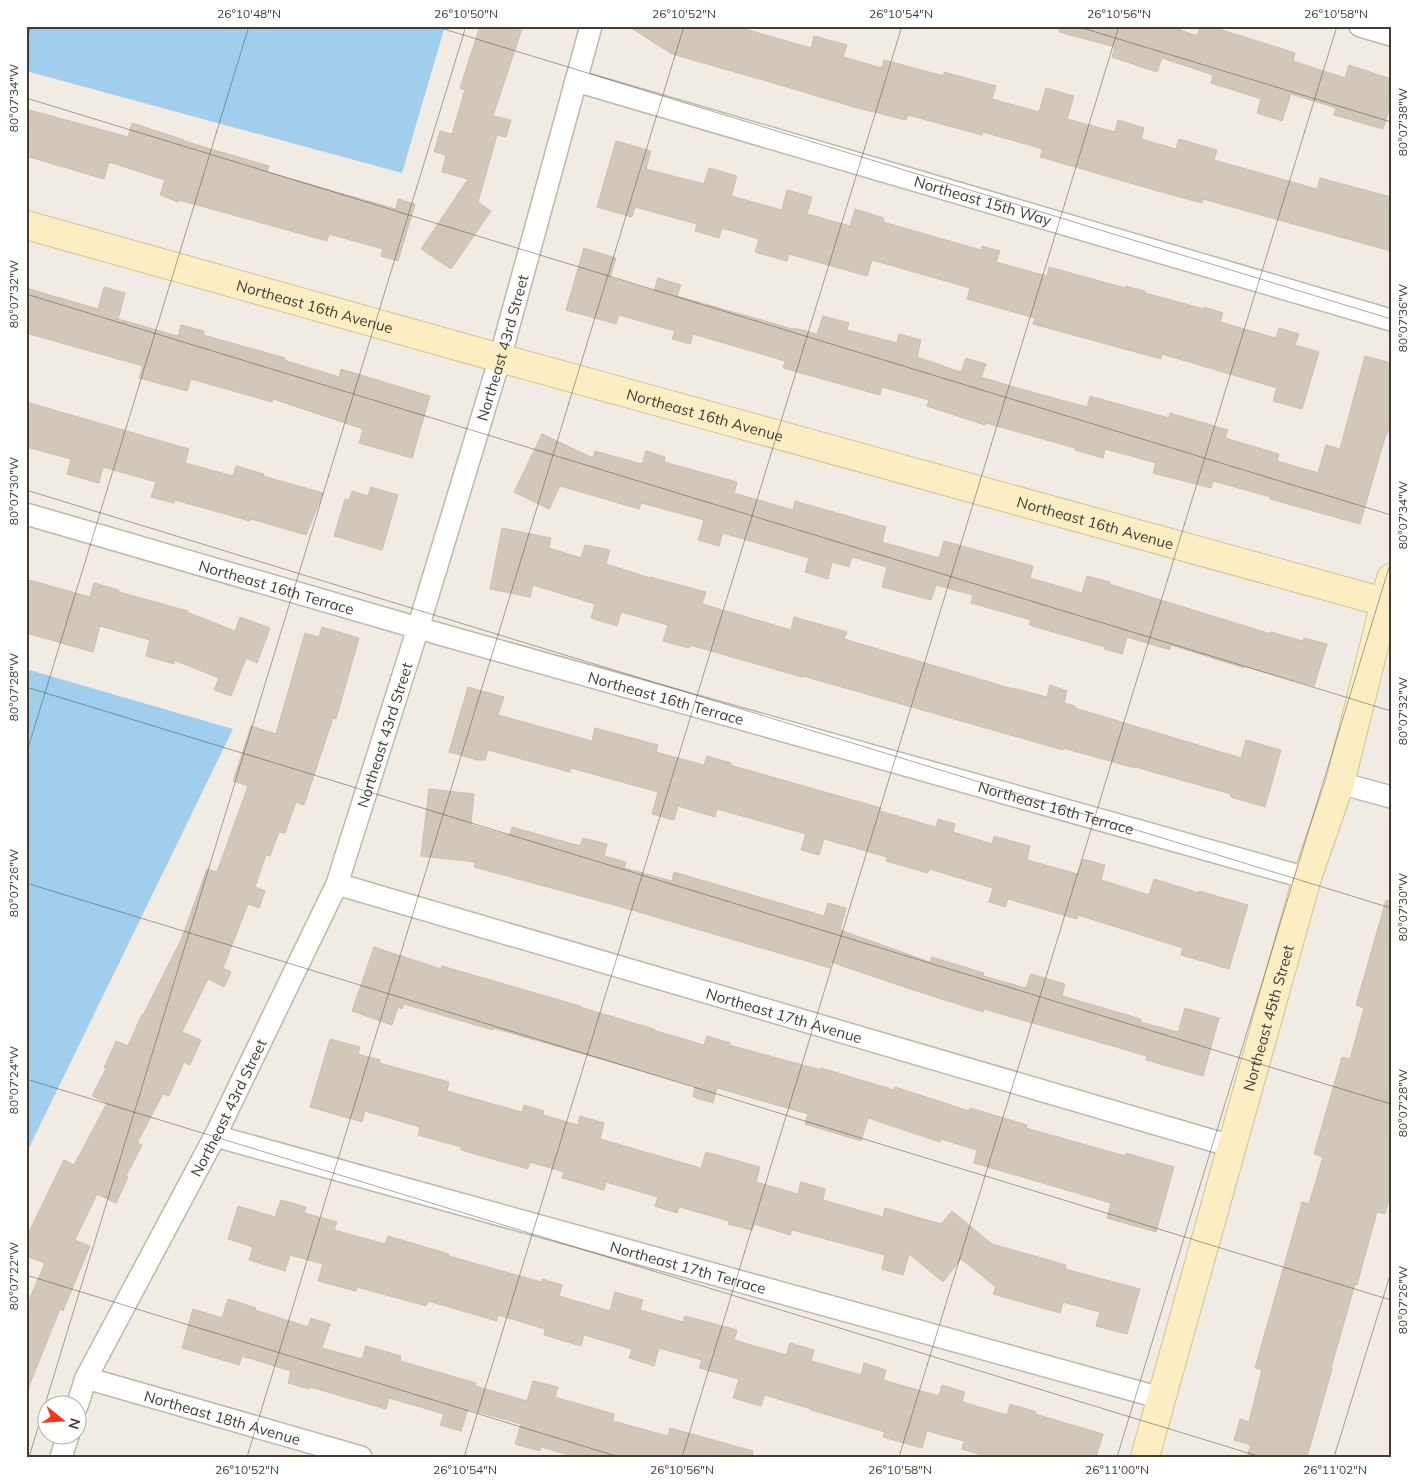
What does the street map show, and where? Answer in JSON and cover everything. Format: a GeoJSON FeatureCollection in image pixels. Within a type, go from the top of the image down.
{"type":"FeatureCollection","features":[{"type":"Feature","properties":{"kind":"street","name":"Northeast 43rd Street"},"geometry":{"type":"LineString","coordinates":[[80,1396],[86,1378],[216,1136],[337,884],[418,628],[500,358],[591,26]]}},
{"type":"Feature","properties":{"kind":"street"},"geometry":{"type":"LineString","coordinates":[[1360,26],[1391,35]]}},
{"type":"Feature","properties":{"kind":"street","name":"Northeast 15th Way"},"geometry":{"type":"LineString","coordinates":[[576,81],[1391,320]]}},
{"type":"Feature","properties":{"kind":"street","name":"Northeast 16th Avenue"},"geometry":{"type":"LineString","coordinates":[[26,225],[500,358],[1387,590]]}},
{"type":"Feature","properties":{"kind":"street","name":"Northeast 16th Terrace"},"geometry":{"type":"LineString","coordinates":[[26,514],[418,628],[1306,878]]}},
{"type":"Feature","properties":{"kind":"street","name":"Northeast 45th Street"},"geometry":{"type":"LineString","coordinates":[[1145,1457],[1306,878],[1340,784],[1387,590]]}},
{"type":"Feature","properties":{"kind":"street"},"geometry":{"type":"LineString","coordinates":[[1340,784],[1391,797]]}},
{"type":"Feature","properties":{"kind":"street","name":"Northeast 17th Avenue"},"geometry":{"type":"LineString","coordinates":[[337,884],[1231,1146]]}},
{"type":"Feature","properties":{"kind":"street","name":"Northeast 17th Terrace"},"geometry":{"type":"LineString","coordinates":[[216,1136],[1161,1398]]}},
{"type":"Feature","properties":{"kind":"street","name":"Northeast 18th Avenue"},"geometry":{"type":"LineString","coordinates":[[86,1378],[361,1457]]}},
{"type":"Feature","properties":{"kind":"water"},"geometry":{"type":"Polygon","coordinates":[[[26,26],[445,26],[402,173],[26,71],[26,26]]]}},
{"type":"Feature","properties":{"kind":"water"},"geometry":{"type":"Polygon","coordinates":[[[26,669],[233,729],[26,1154],[26,669]]]}},
{"type":"Feature","properties":{"kind":"building"},"geometry":{"type":"Polygon","coordinates":[[[480,26],[523,26],[493,116],[511,120],[506,137],[497,135],[478,202],[491,211],[451,269],[421,249],[468,179],[442,172],[446,155],[434,152],[440,131],[452,134],[465,90],[460,88],[480,26]]]}},
{"type":"Feature","properties":{"kind":"building"},"geometry":{"type":"Polygon","coordinates":[[[628,26],[734,26],[811,48],[814,36],[847,45],[843,57],[882,68],[884,60],[944,76],[944,72],[996,86],[992,99],[1039,112],[1046,88],[1074,96],[1067,119],[1115,132],[1118,120],[1144,128],[1141,139],[1176,149],[1179,139],[1217,150],[1214,160],[1317,189],[1320,178],[1391,197],[1391,251],[1203,199],[1202,203],[1172,195],[1040,157],[1043,149],[983,132],[982,135],[908,115],[906,120],[854,107],[672,54],[628,26]]]}},
{"type":"Feature","properties":{"kind":"building"},"geometry":{"type":"Polygon","coordinates":[[[1060,26],[1169,26],[1197,36],[1200,26],[1220,26],[1219,29],[1295,53],[1293,61],[1345,78],[1349,65],[1391,79],[1391,103],[1383,129],[1334,115],[1336,108],[1291,94],[1282,121],[1257,113],[1261,99],[1211,83],[1213,75],[1162,58],[1157,72],[1112,57],[1115,47],[1059,32],[1060,26]]]}},
{"type":"Feature","properties":{"kind":"building"},"geometry":{"type":"Polygon","coordinates":[[[26,109],[128,137],[132,123],[184,141],[269,166],[267,172],[396,209],[398,199],[415,204],[398,261],[381,256],[383,249],[329,234],[327,241],[179,200],[178,202],[160,195],[165,180],[109,162],[104,179],[26,156],[26,109]]]}},
{"type":"Feature","properties":{"kind":"building"},"geometry":{"type":"Polygon","coordinates":[[[616,141],[651,151],[646,169],[704,184],[709,168],[737,176],[731,196],[782,210],[787,190],[812,197],[807,214],[850,226],[855,209],[884,218],[883,222],[981,250],[982,246],[1000,251],[996,262],[1047,276],[1049,267],[1125,288],[1126,286],[1145,291],[1145,293],[1204,309],[1204,307],[1223,313],[1220,322],[1276,338],[1279,328],[1299,334],[1295,345],[1319,352],[1302,409],[1273,401],[1277,388],[1162,354],[1161,359],[1033,324],[1035,318],[967,299],[970,288],[872,260],[867,276],[789,254],[787,261],[755,252],[759,239],[722,228],[719,238],[695,231],[697,224],[635,207],[632,217],[597,207],[616,141]]]}},
{"type":"Feature","properties":{"kind":"building"},"geometry":{"type":"Polygon","coordinates":[[[584,248],[616,258],[610,278],[654,291],[658,278],[681,285],[677,296],[817,334],[823,316],[849,323],[847,330],[897,343],[899,334],[921,340],[917,357],[961,372],[966,358],[986,364],[981,377],[1087,407],[1090,396],[1169,418],[1170,413],[1228,430],[1225,438],[1279,454],[1277,461],[1318,473],[1326,445],[1340,449],[1365,356],[1391,363],[1391,421],[1360,524],[1213,481],[1211,488],[1153,473],[1156,463],[1105,449],[1103,458],[1075,450],[1075,448],[986,423],[985,425],[927,406],[929,400],[882,387],[880,395],[783,368],[785,361],[693,334],[690,344],[672,339],[675,331],[619,315],[616,324],[566,310],[584,248]]]}},
{"type":"Feature","properties":{"kind":"building"},"geometry":{"type":"Polygon","coordinates":[[[104,287],[125,293],[118,319],[178,336],[181,325],[204,331],[203,335],[285,358],[284,360],[339,377],[341,369],[430,396],[412,458],[359,443],[363,429],[273,399],[272,402],[191,379],[187,391],[139,378],[143,366],[26,333],[26,288],[98,309],[104,287]]]}},
{"type":"Feature","properties":{"kind":"building"},"geometry":{"type":"Polygon","coordinates":[[[26,402],[189,449],[185,463],[233,476],[236,466],[264,474],[263,476],[323,493],[306,535],[175,500],[174,503],[151,497],[156,482],[103,467],[99,483],[67,474],[71,459],[26,447],[26,402]]]}},
{"type":"Feature","properties":{"kind":"building"},"geometry":{"type":"Polygon","coordinates":[[[542,434],[593,458],[595,451],[642,464],[646,451],[665,457],[664,462],[737,482],[734,493],[793,510],[795,501],[886,527],[882,542],[939,558],[944,541],[1033,566],[1030,578],[1082,593],[1087,576],[1271,634],[1271,632],[1303,641],[1304,638],[1327,644],[1314,686],[1244,666],[1244,668],[1171,645],[1170,650],[1127,637],[1122,654],[1104,649],[1105,647],[1029,625],[1031,620],[971,603],[973,595],[936,585],[931,600],[882,587],[887,567],[852,557],[849,567],[832,562],[828,579],[805,572],[809,558],[723,533],[719,546],[698,540],[704,520],[641,503],[639,509],[560,486],[549,509],[514,492],[542,434]]]}},
{"type":"Feature","properties":{"kind":"building"},"geometry":{"type":"Polygon","coordinates":[[[371,487],[398,495],[382,550],[334,536],[345,499],[349,500],[352,491],[368,496],[371,487]]]}},
{"type":"Feature","properties":{"kind":"building"},"geometry":{"type":"Polygon","coordinates":[[[502,528],[551,538],[549,548],[581,558],[585,545],[610,550],[606,564],[650,578],[706,592],[702,604],[791,630],[794,617],[847,632],[844,639],[1013,689],[1047,697],[1050,685],[1067,691],[1064,703],[1075,706],[1075,708],[1241,758],[1246,740],[1281,750],[1265,807],[1231,797],[1231,794],[1135,767],[1063,748],[1063,750],[690,645],[689,648],[663,641],[668,625],[621,612],[617,626],[591,618],[595,604],[533,585],[530,597],[490,589],[502,528]]]}},
{"type":"Feature","properties":{"kind":"building"},"geometry":{"type":"Polygon","coordinates":[[[26,579],[90,597],[94,583],[188,611],[235,631],[240,617],[270,628],[257,663],[246,658],[231,696],[214,690],[219,678],[174,660],[174,664],[146,656],[150,640],[100,626],[93,652],[26,633],[26,579]]]}},
{"type":"Feature","properties":{"kind":"building"},"geometry":{"type":"Polygon","coordinates":[[[322,627],[359,638],[336,719],[333,718],[304,805],[296,802],[285,833],[279,832],[270,856],[266,855],[255,887],[265,891],[259,908],[248,904],[223,968],[231,972],[224,987],[208,979],[182,1032],[201,1040],[190,1065],[184,1062],[169,1096],[163,1094],[137,1143],[142,1145],[126,1176],[128,1177],[116,1203],[97,1194],[75,1240],[90,1246],[63,1311],[60,1309],[26,1391],[26,1307],[45,1263],[26,1256],[26,1238],[64,1160],[74,1165],[107,1103],[92,1096],[106,1069],[104,1068],[116,1041],[128,1046],[142,1014],[181,940],[207,869],[217,872],[248,786],[233,781],[251,726],[276,734],[305,633],[319,637],[322,627]]]}},
{"type":"Feature","properties":{"kind":"building"},"geometry":{"type":"Polygon","coordinates":[[[468,687],[504,697],[498,715],[592,741],[595,728],[658,745],[656,752],[704,765],[707,756],[731,763],[730,765],[881,808],[880,811],[936,827],[938,819],[955,824],[953,832],[992,844],[994,836],[1030,846],[1027,860],[1078,874],[1083,859],[1105,865],[1101,880],[1149,895],[1154,879],[1248,905],[1229,969],[1181,955],[1183,948],[1078,915],[1077,919],[1008,899],[1005,907],[989,902],[993,888],[929,869],[928,873],[886,861],[887,857],[824,839],[819,855],[801,850],[806,834],[717,809],[715,817],[678,806],[674,820],[652,814],[658,792],[571,768],[570,772],[488,750],[485,760],[478,760],[449,752],[468,687]]]}},
{"type":"Feature","properties":{"kind":"building"},"geometry":{"type":"Polygon","coordinates":[[[429,789],[474,794],[471,825],[509,836],[512,827],[580,846],[583,838],[607,844],[604,856],[626,862],[624,868],[672,881],[674,872],[824,916],[828,903],[846,908],[840,930],[930,962],[932,957],[984,973],[983,976],[1026,988],[1031,974],[1065,984],[1062,996],[1141,1019],[1140,1022],[1178,1032],[1185,1008],[1219,1018],[1203,1076],[1146,1060],[1147,1056],[984,1009],[983,1012],[831,962],[830,968],[625,908],[474,867],[475,862],[421,856],[429,789]]]}},
{"type":"Feature","properties":{"kind":"building"},"geometry":{"type":"Polygon","coordinates":[[[1386,900],[1391,901],[1391,1193],[1385,1214],[1377,1212],[1307,1457],[1247,1457],[1251,1445],[1234,1440],[1240,1419],[1249,1422],[1262,1370],[1255,1368],[1302,1202],[1309,1204],[1323,1157],[1314,1154],[1342,1057],[1350,1059],[1364,1008],[1356,1005],[1386,900]]]}},
{"type":"Feature","properties":{"kind":"building"},"geometry":{"type":"Polygon","coordinates":[[[374,947],[441,969],[442,966],[580,1006],[704,1045],[707,1036],[730,1043],[729,1045],[821,1070],[821,1068],[894,1090],[895,1087],[969,1111],[970,1108],[1027,1125],[1026,1128],[1125,1156],[1126,1153],[1174,1167],[1156,1232],[1107,1218],[1111,1203],[974,1163],[977,1150],[941,1139],[940,1142],[868,1118],[861,1141],[805,1124],[808,1114],[717,1088],[713,1103],[693,1097],[695,1086],[404,1004],[402,1009],[398,1007],[392,1025],[352,1011],[374,947]]]}},
{"type":"Feature","properties":{"kind":"building"},"geometry":{"type":"Polygon","coordinates":[[[330,1039],[360,1047],[358,1054],[380,1060],[379,1063],[449,1082],[447,1091],[522,1112],[524,1105],[544,1111],[543,1115],[578,1125],[580,1116],[604,1123],[600,1139],[701,1168],[706,1152],[760,1167],[756,1182],[798,1194],[801,1182],[825,1189],[823,1200],[883,1217],[885,1208],[941,1224],[952,1211],[992,1244],[1066,1265],[1065,1269],[1140,1289],[1127,1334],[1096,1326],[1100,1312],[1063,1302],[1060,1313],[993,1294],[996,1287],[961,1259],[943,1282],[909,1254],[903,1275],[882,1269],[885,1255],[792,1230],[790,1235],[754,1224],[752,1230],[728,1224],[729,1221],[679,1207],[677,1213],[655,1206],[658,1197],[606,1182],[604,1190],[562,1178],[564,1172],[530,1162],[528,1169],[461,1150],[461,1147],[418,1135],[420,1127],[365,1111],[362,1122],[310,1107],[330,1039]]]}},
{"type":"Feature","properties":{"kind":"building"},"geometry":{"type":"Polygon","coordinates":[[[281,1200],[306,1207],[304,1213],[337,1222],[334,1230],[385,1244],[388,1236],[449,1254],[449,1256],[541,1282],[542,1279],[562,1285],[559,1296],[610,1311],[615,1292],[643,1300],[640,1310],[683,1322],[685,1316],[737,1330],[734,1340],[786,1355],[790,1343],[814,1350],[811,1361],[861,1375],[864,1363],[886,1370],[883,1380],[939,1396],[942,1385],[965,1392],[962,1402],[1007,1415],[1010,1404],[1036,1412],[1035,1414],[1103,1434],[1096,1457],[989,1457],[962,1449],[964,1441],[927,1431],[922,1448],[883,1437],[885,1432],[765,1395],[761,1406],[733,1398],[739,1379],[699,1368],[702,1360],[659,1348],[654,1366],[629,1358],[632,1349],[584,1335],[581,1346],[544,1335],[545,1329],[498,1315],[497,1321],[428,1301],[426,1306],[357,1287],[356,1291],[318,1281],[323,1264],[290,1255],[285,1271],[249,1260],[253,1247],[228,1239],[238,1206],[275,1217],[281,1200]]]}},
{"type":"Feature","properties":{"kind":"building"},"geometry":{"type":"Polygon","coordinates":[[[228,1299],[308,1327],[311,1318],[330,1324],[322,1348],[362,1359],[366,1346],[401,1356],[400,1361],[476,1383],[475,1386],[527,1401],[533,1381],[558,1387],[555,1397],[614,1414],[613,1421],[668,1436],[670,1428],[753,1451],[752,1457],[576,1457],[541,1447],[540,1451],[515,1444],[521,1424],[468,1409],[461,1431],[440,1425],[444,1414],[389,1398],[386,1409],[310,1387],[309,1389],[288,1383],[291,1371],[242,1356],[239,1365],[182,1348],[193,1309],[222,1318],[228,1299]]]}}]}
